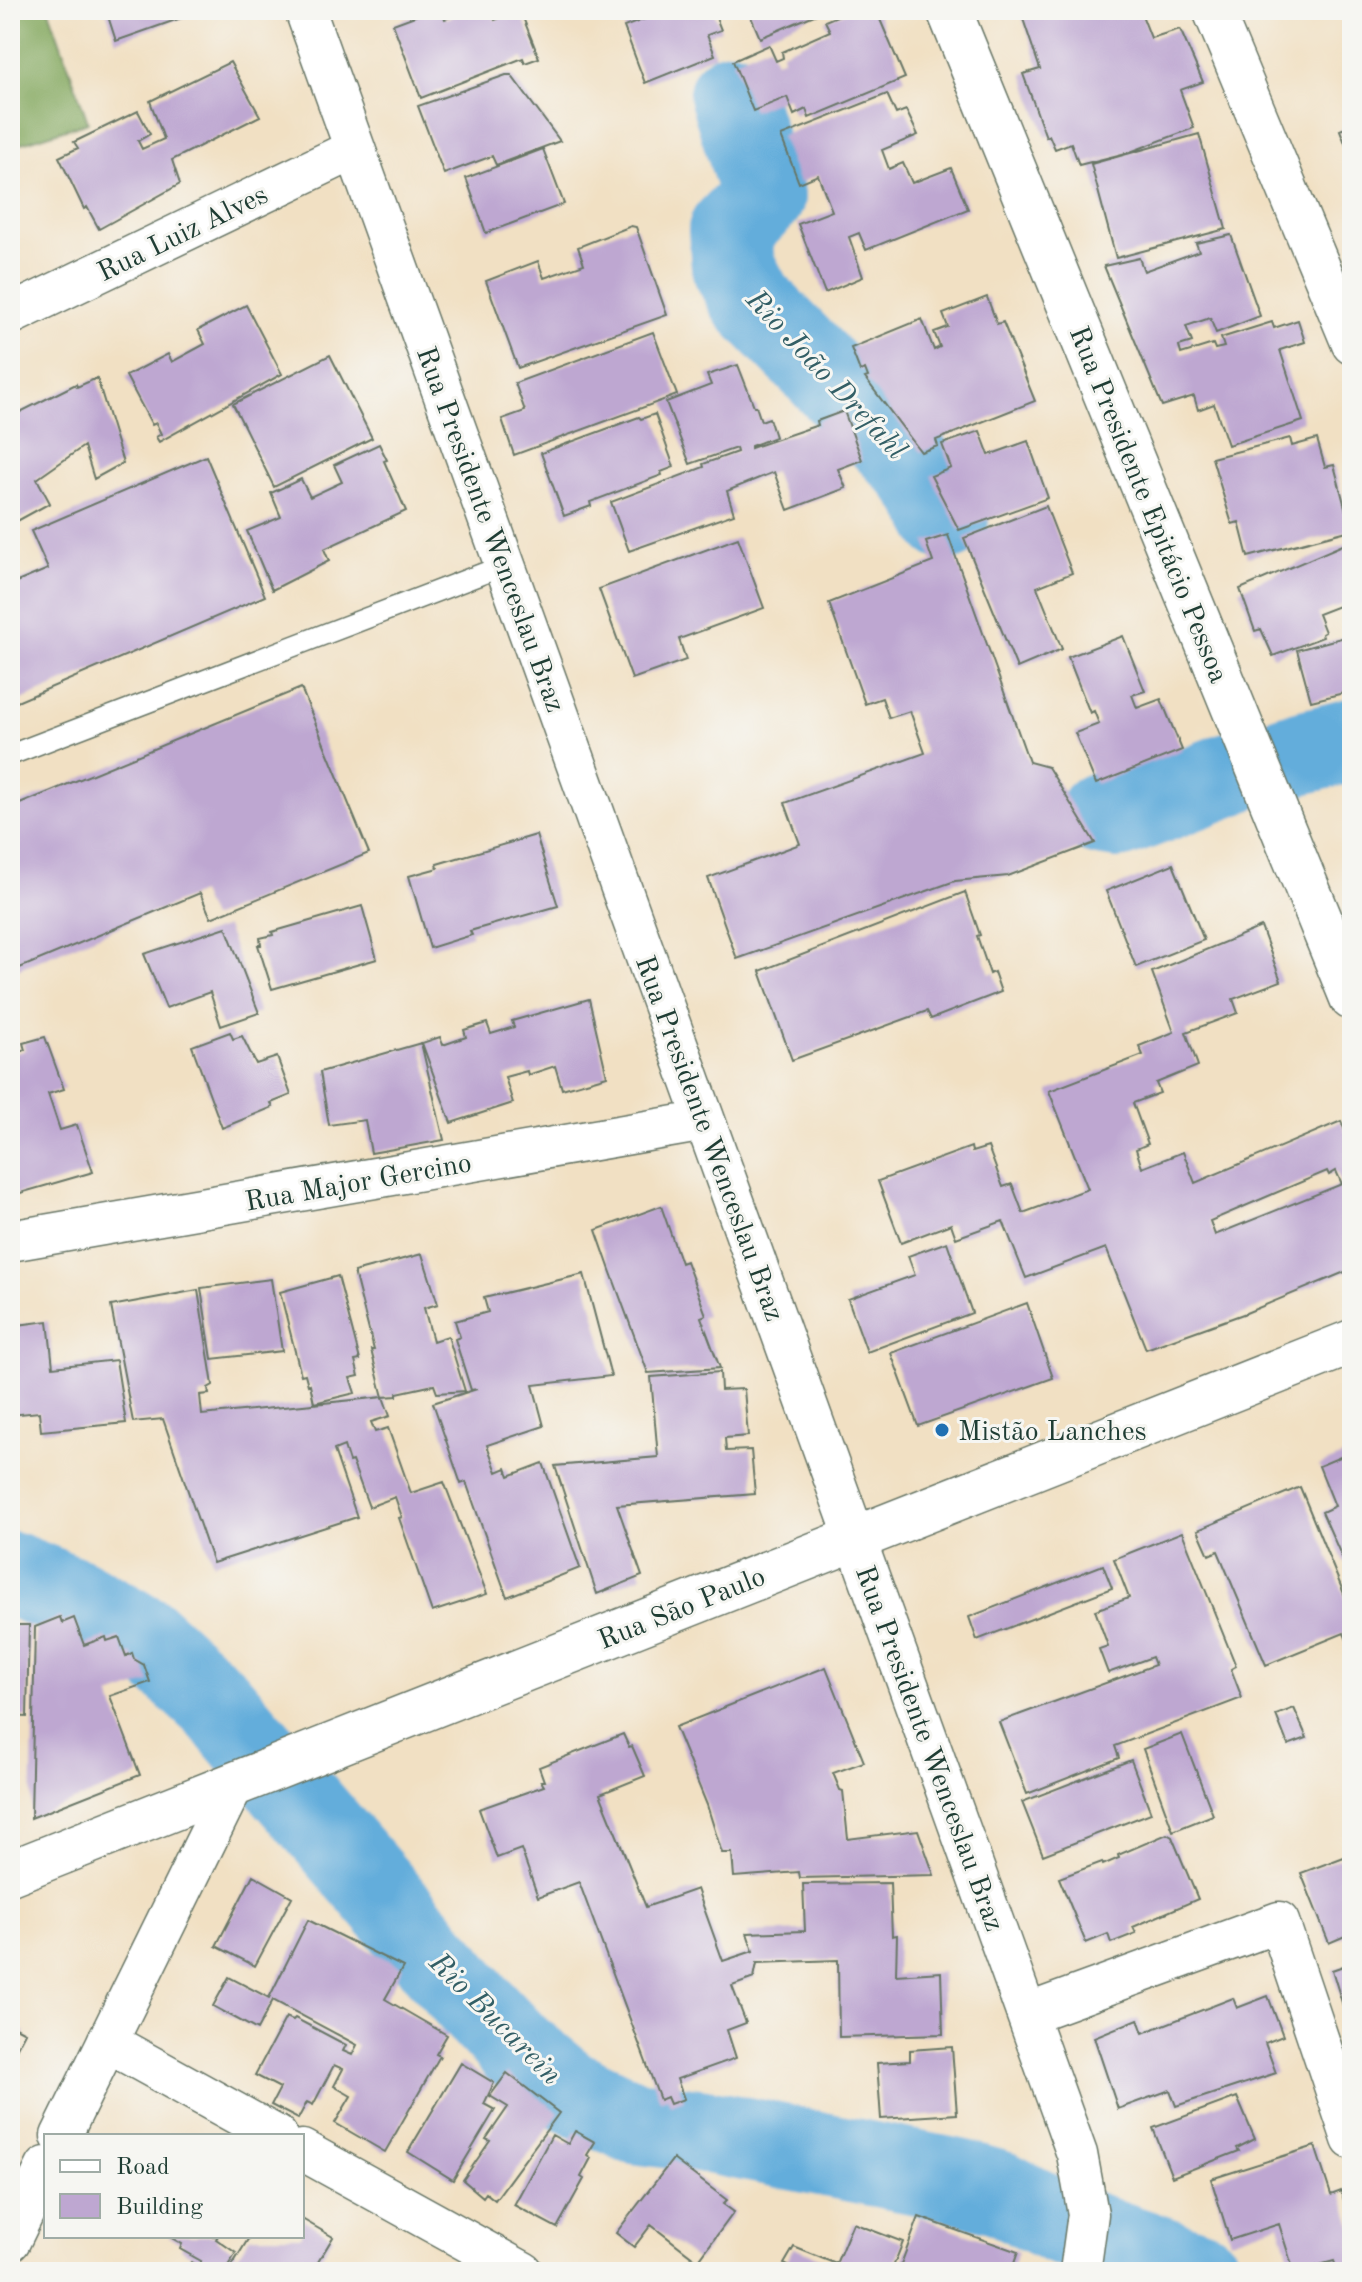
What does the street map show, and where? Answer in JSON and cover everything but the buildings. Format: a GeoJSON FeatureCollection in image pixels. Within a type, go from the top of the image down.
{"type":"FeatureCollection","features":[{"type":"Feature","properties":{"kind":"main road","name":"Rua Presidente Epitácio Pessoa"},"geometry":{"type":"LineString","coordinates":[[949,10],[1352,998]]}},
{"type":"Feature","properties":{"kind":"main road","name":"Rua São Paulo"},"geometry":{"type":"LineString","coordinates":[[10,1873],[1352,1342]]}},
{"type":"Feature","properties":{"kind":"street","name":"Rua Presidente Wenceslau Braz"},"geometry":{"type":"LineString","coordinates":[[305,10],[1077,2154],[1088,2214],[1082,2264]]}},
{"type":"Feature","properties":{"kind":"street"},"geometry":{"type":"LineString","coordinates":[[1213,10],[1352,344]]}},
{"type":"Feature","properties":{"kind":"street","name":"Rua Luiz Alves"},"geometry":{"type":"LineString","coordinates":[[10,315],[355,149]]}},
{"type":"Feature","properties":{"kind":"street","name":"Rua Major Gercino"},"geometry":{"type":"LineString","coordinates":[[10,1241],[705,1121]]}},
{"type":"Feature","properties":{"kind":"street"},"geometry":{"type":"LineString","coordinates":[[62,2134],[234,1784]]}},
{"type":"Feature","properties":{"kind":"street"},"geometry":{"type":"LineString","coordinates":[[1027,2014],[1279,1922],[1352,2139]]}},
{"type":"Feature","properties":{"kind":"street"},"geometry":{"type":"LineString","coordinates":[[107,2042],[273,2134]]}},
{"type":"Feature","properties":{"kind":"street"},"geometry":{"type":"LineString","coordinates":[[304,2151],[523,2272]]}},
{"type":"Feature","properties":{"kind":"street"},"geometry":{"type":"LineString","coordinates":[[10,2241],[44,2171]]}},
{"type":"Feature","properties":{"kind":"lane"},"geometry":{"type":"LineString","coordinates":[[10,755],[505,565]]}},
{"type":"Feature","properties":{"kind":"green space"},"geometry":{"type":"Polygon","coordinates":[[[10,10],[49,10],[88,122],[10,147],[10,10]]]}},
{"type":"Feature","properties":{"kind":"waterway","name":"Rio João Drefahl"},"geometry":{"type":"LineString","coordinates":[[731,94],[763,197],[730,231],[733,266],[751,300],[914,467],[931,489],[947,519]]}},
{"type":"Feature","properties":{"kind":"waterway","name":"Rio João Drefahl"},"geometry":{"type":"LineString","coordinates":[[1288,756],[1352,740]]}},
{"type":"Feature","properties":{"kind":"waterway","name":"Rio João Drefahl"},"geometry":{"type":"LineString","coordinates":[[1099,814],[1118,817],[1232,773]]}},
{"type":"Feature","properties":{"kind":"waterway","name":"Rio Bucarein"},"geometry":{"type":"LineString","coordinates":[[10,1573],[75,1599],[144,1637],[216,1703],[477,2007],[518,2050],[568,2090],[634,2122],[705,2131],[959,2181],[1001,2193],[1060,2223],[1200,2272]]}},
{"type":"Feature","properties":{"kind":"place","name":"Mistão Lanches"},"geometry":{"type":"Point","coordinates":[942,1430]}}]}
